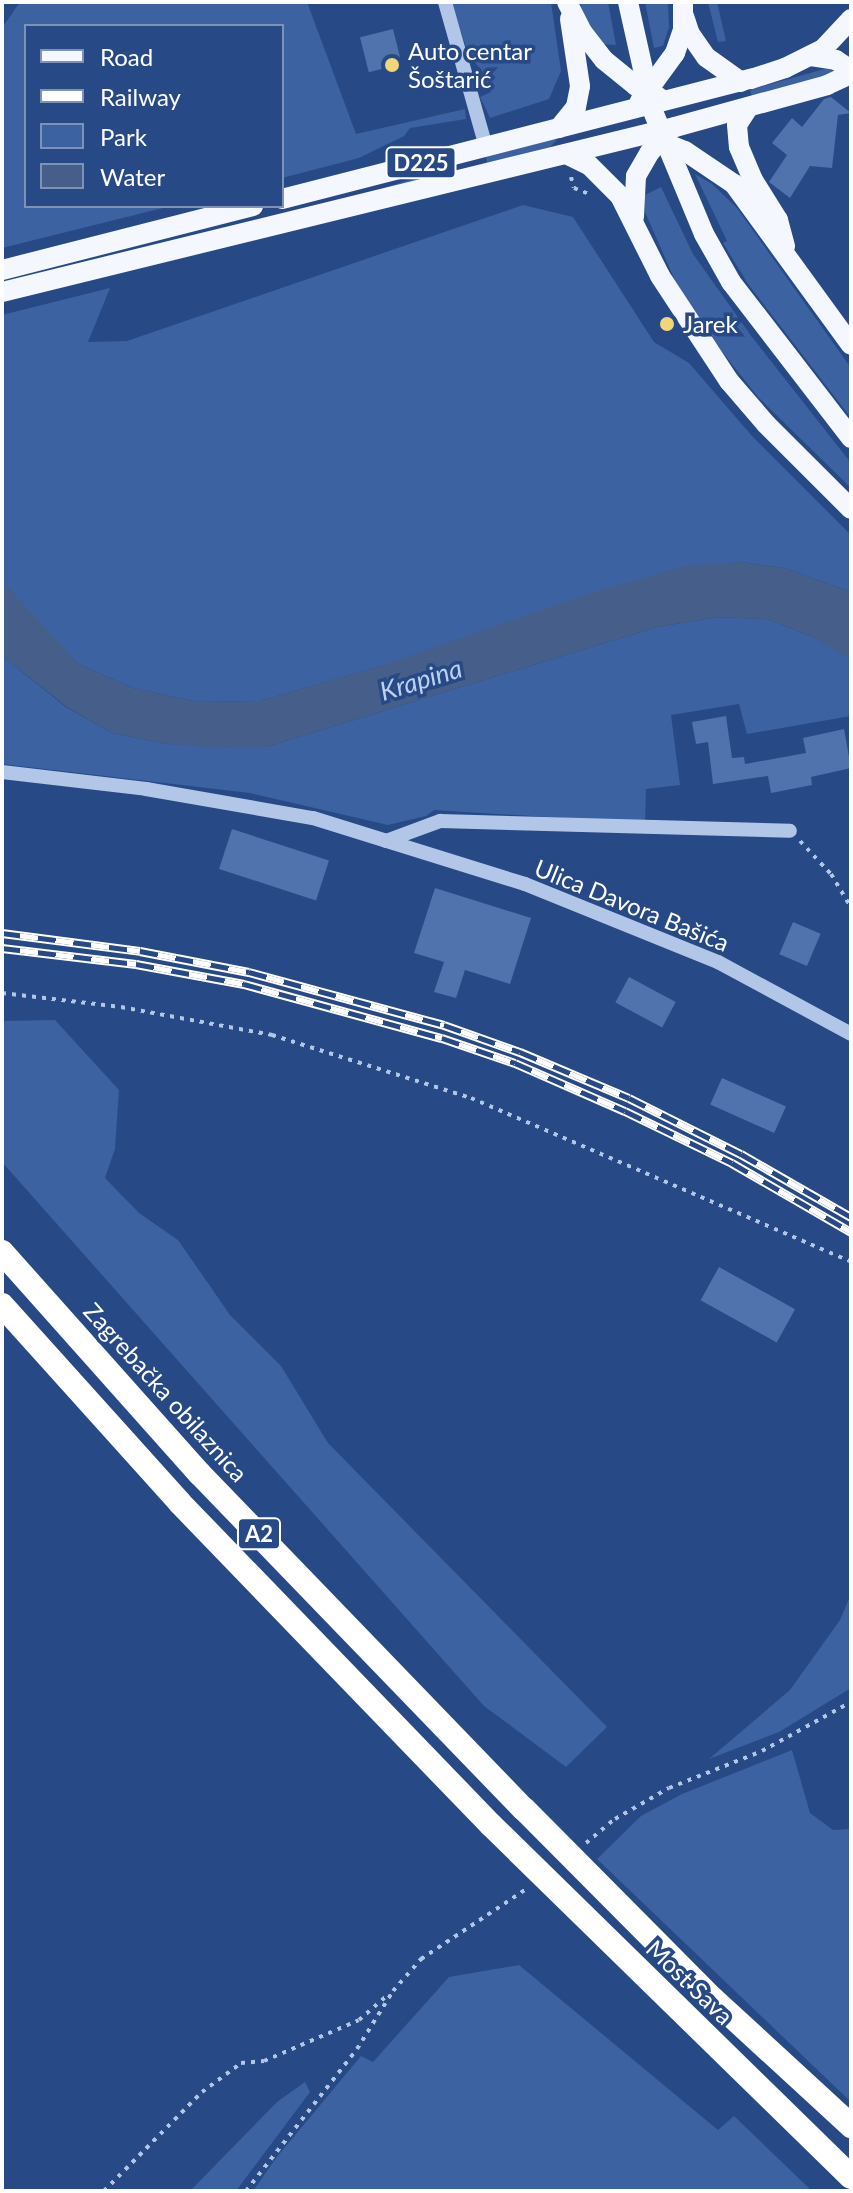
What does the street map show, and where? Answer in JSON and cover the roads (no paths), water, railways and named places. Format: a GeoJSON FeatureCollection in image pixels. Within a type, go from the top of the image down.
{"type":"FeatureCollection","features":[{"type":"Feature","properties":{"kind":"highway","name":"Zagrebačka obilaznica"},"geometry":{"type":"LineString","coordinates":[[2,1252],[200,1474],[524,1809]]}},
{"type":"Feature","properties":{"kind":"highway","name":"Most Sava"},"geometry":{"type":"LineString","coordinates":[[2,1305],[180,1503],[491,1825],[851,2177]]}},
{"type":"Feature","properties":{"kind":"highway","name":"Most Sava"},"geometry":{"type":"LineString","coordinates":[[524,1809],[713,1999],[851,2126]]}},
{"type":"Feature","properties":{"kind":"main road"},"geometry":{"type":"LineString","coordinates":[[567,2],[583,33],[604,60],[648,92],[696,108],[739,110]]}},
{"type":"Feature","properties":{"kind":"main road"},"geometry":{"type":"LineString","coordinates":[[564,127],[576,107],[580,86],[567,2]]}},
{"type":"Feature","properties":{"kind":"main road"},"geometry":{"type":"LineString","coordinates":[[628,2],[652,109],[704,234],[745,301],[851,438]]}},
{"type":"Feature","properties":{"kind":"main road","name":"D225"},"geometry":{"type":"LineString","coordinates":[[2,270],[102,256],[566,154],[608,129],[648,92],[675,53],[684,9]]}},
{"type":"Feature","properties":{"kind":"main road"},"geometry":{"type":"LineString","coordinates":[[684,9],[690,34],[706,57],[741,82]]}},
{"type":"Feature","properties":{"kind":"main road"},"geometry":{"type":"LineString","coordinates":[[564,127],[741,82],[811,56],[833,41],[851,19]]}},
{"type":"Feature","properties":{"kind":"main road"},"geometry":{"type":"LineString","coordinates":[[811,56],[836,60],[851,72]]}},
{"type":"Feature","properties":{"kind":"main road"},"geometry":{"type":"LineString","coordinates":[[566,154],[658,134],[851,72]]}},
{"type":"Feature","properties":{"kind":"main road"},"geometry":{"type":"LineString","coordinates":[[635,221],[632,191],[636,176],[658,134],[741,82]]}},
{"type":"Feature","properties":{"kind":"main road"},"geometry":{"type":"LineString","coordinates":[[739,110],[739,147],[753,180],[778,220],[787,258]]}},
{"type":"Feature","properties":{"kind":"main road","name":"D225"},"geometry":{"type":"LineString","coordinates":[[284,198],[564,127]]}},
{"type":"Feature","properties":{"kind":"main road"},"geometry":{"type":"LineString","coordinates":[[564,127],[658,134],[725,176],[744,195],[851,345]]}},
{"type":"Feature","properties":{"kind":"main road"},"geometry":{"type":"LineString","coordinates":[[566,154],[600,173],[635,221],[660,276],[729,381],[766,424],[851,509]]}},
{"type":"Feature","properties":{"kind":"main road","name":"D225"},"geometry":{"type":"LineString","coordinates":[[2,292],[247,208]]}},
{"type":"Feature","properties":{"kind":"street"},"geometry":{"type":"LineString","coordinates":[[445,2],[486,147]]}},
{"type":"Feature","properties":{"kind":"street","name":"Ulica Davora Bašića"},"geometry":{"type":"LineString","coordinates":[[2,772],[146,789],[313,818],[525,884],[718,962],[851,1034]]}},
{"type":"Feature","properties":{"kind":"street","name":"Ulica Davora Bašića"},"geometry":{"type":"LineString","coordinates":[[386,841],[440,821],[790,831]]}},
{"type":"Feature","properties":{"kind":"water","name":"Krapina"},"geometry":{"type":"Polygon","coordinates":[[[740,562],[785,568],[851,592],[851,660],[815,638],[767,619],[718,617],[657,627],[266,747],[220,748],[168,744],[112,733],[67,707],[2,656],[2,581],[79,664],[133,688],[198,702],[260,701],[380,666],[597,591],[685,566],[740,562]]]}},
{"type":"Feature","properties":{"kind":"railway"},"geometry":{"type":"LineString","coordinates":[[2,933],[140,951],[249,972],[444,1025],[520,1052],[629,1098],[741,1154],[851,1217]]}},
{"type":"Feature","properties":{"kind":"railway"},"geometry":{"type":"LineString","coordinates":[[2,948],[136,964],[244,984],[442,1038],[515,1063],[625,1111],[732,1163],[851,1232]]}},
{"type":"Feature","properties":{"kind":"place","name":"Auto centar Šoštarić"},"geometry":{"type":"Point","coordinates":[392,65]}},
{"type":"Feature","properties":{"kind":"place","name":"Jarek"},"geometry":{"type":"Point","coordinates":[667,324]}}]}
